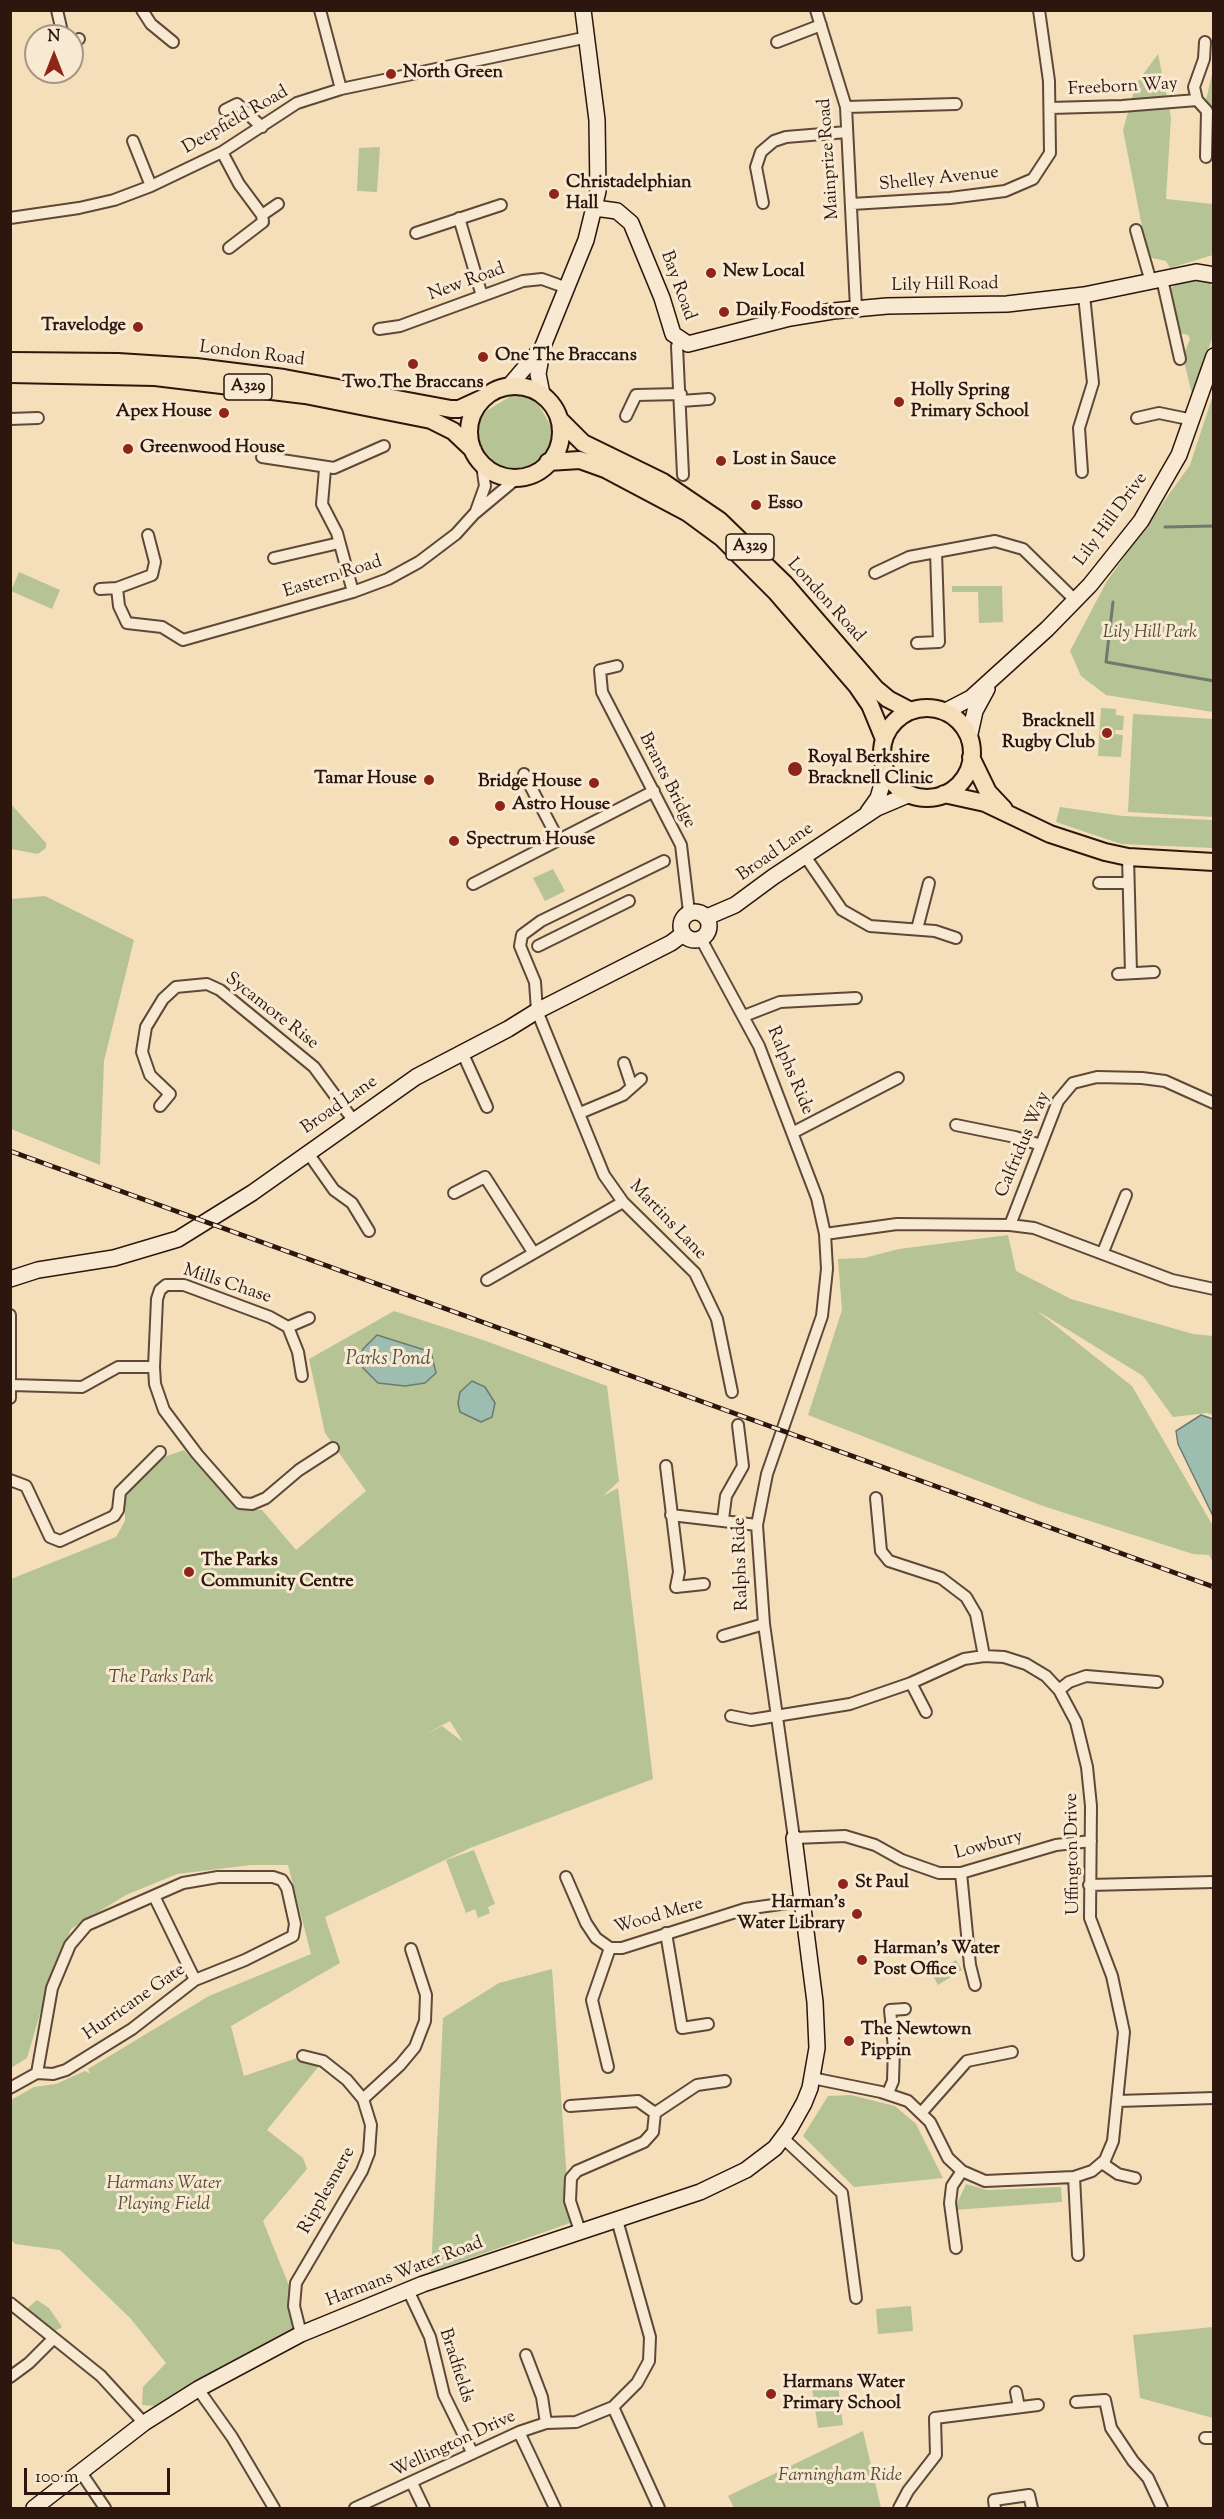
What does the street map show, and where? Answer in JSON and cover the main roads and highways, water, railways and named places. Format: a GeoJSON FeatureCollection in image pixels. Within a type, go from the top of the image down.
{"type":"FeatureCollection","features":[{"type":"Feature","properties":{"kind":"main road","name":"London Road"},"geometry":{"type":"LineString","coordinates":[[10,361],[118,362],[207,369],[284,378],[451,409],[459,409],[483,398]]}},
{"type":"Feature","properties":{"kind":"main road","name":"London Road"},"geometry":{"type":"LineString","coordinates":[[10,374],[154,377],[305,394],[431,420],[453,431],[478,457]]}},
{"type":"Feature","properties":{"kind":"main road","name":"A329"},"geometry":{"type":"LineString","coordinates":[[483,398],[490,392],[510,385],[528,387],[542,394],[551,403],[559,420]]}},
{"type":"Feature","properties":{"kind":"main road"},"geometry":{"type":"LineString","coordinates":[[478,457],[469,433],[470,420],[483,398]]}},
{"type":"Feature","properties":{"kind":"main road","name":"London Road"},"geometry":{"type":"LineString","coordinates":[[559,420],[583,442],[663,482],[719,520],[785,584],[876,689],[888,699],[911,711]]}},
{"type":"Feature","properties":{"kind":"main road"},"geometry":{"type":"LineString","coordinates":[[548,462],[560,438],[559,420]]}},
{"type":"Feature","properties":{"kind":"main road","name":"A329"},"geometry":{"type":"LineString","coordinates":[[478,457],[497,476],[516,479],[537,471],[548,462]]}},
{"type":"Feature","properties":{"kind":"main road","name":"London Road"},"geometry":{"type":"LineString","coordinates":[[548,462],[580,460],[605,469],[688,513],[722,538],[776,592],[857,686],[870,705],[884,739]]}},
{"type":"Feature","properties":{"kind":"main road","name":"A329"},"geometry":{"type":"LineString","coordinates":[[911,711],[925,709],[944,712],[961,724],[969,738],[971,757]]}},
{"type":"Feature","properties":{"kind":"main road"},"geometry":{"type":"LineString","coordinates":[[884,739],[893,723],[911,711]]}},
{"type":"Feature","properties":{"kind":"main road","name":"A329"},"geometry":{"type":"LineString","coordinates":[[884,739],[882,757],[892,782],[910,794],[944,795]]}},
{"type":"Feature","properties":{"kind":"main road"},"geometry":{"type":"LineString","coordinates":[[944,795],[963,781],[971,757]]}},
{"type":"Feature","properties":{"kind":"main road"},"geometry":{"type":"LineString","coordinates":[[971,757],[993,799],[1011,816]]}},
{"type":"Feature","properties":{"kind":"main road"},"geometry":{"type":"LineString","coordinates":[[944,795],[985,803],[1056,837],[1128,857],[1214,862]]}},
{"type":"Feature","properties":{"kind":"water","name":"Parks Pond"},"geometry":{"type":"Polygon","coordinates":[[[377,1335],[431,1352],[436,1373],[425,1383],[405,1386],[378,1383],[363,1368],[361,1357],[363,1349],[377,1335]]]}},
{"type":"Feature","properties":{"kind":"water","name":"Parks Pond"},"geometry":{"type":"Polygon","coordinates":[[[472,1381],[485,1387],[495,1403],[492,1417],[481,1422],[460,1412],[458,1403],[460,1392],[472,1381]]]}},
{"type":"Feature","properties":{"kind":"water"},"geometry":{"type":"Polygon","coordinates":[[[1201,1415],[1213,1419],[1213,1516],[1178,1444],[1176,1431],[1201,1415]]]}},
{"type":"Feature","properties":{"kind":"waterway"},"geometry":{"type":"LineString","coordinates":[[1165,527],[1214,526]]}},
{"type":"Feature","properties":{"kind":"waterway"},"geometry":{"type":"LineString","coordinates":[[1113,602],[1106,662],[1214,681]]}},
{"type":"Feature","properties":{"kind":"railway"},"geometry":{"type":"LineString","coordinates":[[10,1151],[1214,1587]]}},
{"type":"Feature","properties":{"kind":"place","name":"North Green"},"geometry":{"type":"Point","coordinates":[391,74]}},
{"type":"Feature","properties":{"kind":"place","name":"Christadelphian Hall"},"geometry":{"type":"Point","coordinates":[554,194]}},
{"type":"Feature","properties":{"kind":"place","name":"New Local"},"geometry":{"type":"Point","coordinates":[711,273]}},
{"type":"Feature","properties":{"kind":"place","name":"Daily Foodstore"},"geometry":{"type":"Point","coordinates":[724,312]}},
{"type":"Feature","properties":{"kind":"place","name":"Travelodge"},"geometry":{"type":"Point","coordinates":[138,327]}},
{"type":"Feature","properties":{"kind":"place","name":"One The Braccans"},"geometry":{"type":"Point","coordinates":[483,357]}},
{"type":"Feature","properties":{"kind":"place","name":"Two The Braccans"},"geometry":{"type":"Point","coordinates":[413,364]}},
{"type":"Feature","properties":{"kind":"place","name":"Holly Spring Primary School"},"geometry":{"type":"Point","coordinates":[899,402]}},
{"type":"Feature","properties":{"kind":"place","name":"Apex House"},"geometry":{"type":"Point","coordinates":[224,413]}},
{"type":"Feature","properties":{"kind":"place","name":"Greenwood House"},"geometry":{"type":"Point","coordinates":[128,449]}},
{"type":"Feature","properties":{"kind":"place","name":"Lost in Sauce"},"geometry":{"type":"Point","coordinates":[721,461]}},
{"type":"Feature","properties":{"kind":"place","name":"Esso"},"geometry":{"type":"Point","coordinates":[756,505]}},
{"type":"Feature","properties":{"kind":"place","name":"Bracknell Rugby Club"},"geometry":{"type":"Point","coordinates":[1107,733]}},
{"type":"Feature","properties":{"kind":"place","name":"Royal Berkshire Bracknell Clinic"},"geometry":{"type":"Point","coordinates":[795,769]}},
{"type":"Feature","properties":{"kind":"place","name":"Tamar House"},"geometry":{"type":"Point","coordinates":[429,780]}},
{"type":"Feature","properties":{"kind":"place","name":"Bridge House"},"geometry":{"type":"Point","coordinates":[594,783]}},
{"type":"Feature","properties":{"kind":"place","name":"Astro House"},"geometry":{"type":"Point","coordinates":[500,806]}},
{"type":"Feature","properties":{"kind":"place","name":"Spectrum House"},"geometry":{"type":"Point","coordinates":[454,841]}},
{"type":"Feature","properties":{"kind":"place","name":"The Parks Community Centre"},"geometry":{"type":"Point","coordinates":[189,1572]}},
{"type":"Feature","properties":{"kind":"place","name":"St Paul"},"geometry":{"type":"Point","coordinates":[843,1884]}},
{"type":"Feature","properties":{"kind":"place","name":"Harman's Water Library"},"geometry":{"type":"Point","coordinates":[857,1914]}},
{"type":"Feature","properties":{"kind":"place","name":"Harman's Water Post Office"},"geometry":{"type":"Point","coordinates":[862,1960]}},
{"type":"Feature","properties":{"kind":"place","name":"The Newtown Pippin"},"geometry":{"type":"Point","coordinates":[849,2041]}},
{"type":"Feature","properties":{"kind":"place","name":"Harmans Water Primary School"},"geometry":{"type":"Point","coordinates":[771,2394]}},
{"type":"Feature","properties":{"kind":"park label","name":"Lily Hill Park"},"geometry":{"type":"Point","coordinates":[1150,634]}},
{"type":"Feature","properties":{"kind":"park label","name":"The Parks Park"},"geometry":{"type":"Point","coordinates":[161,1679]}},
{"type":"Feature","properties":{"kind":"park label","name":"Harmans Water Playing Field"},"geometry":{"type":"Point","coordinates":[164,2195]}},
{"type":"Feature","properties":{"kind":"park label","name":"Farningham Ride"},"geometry":{"type":"Point","coordinates":[840,2477]}}]}
